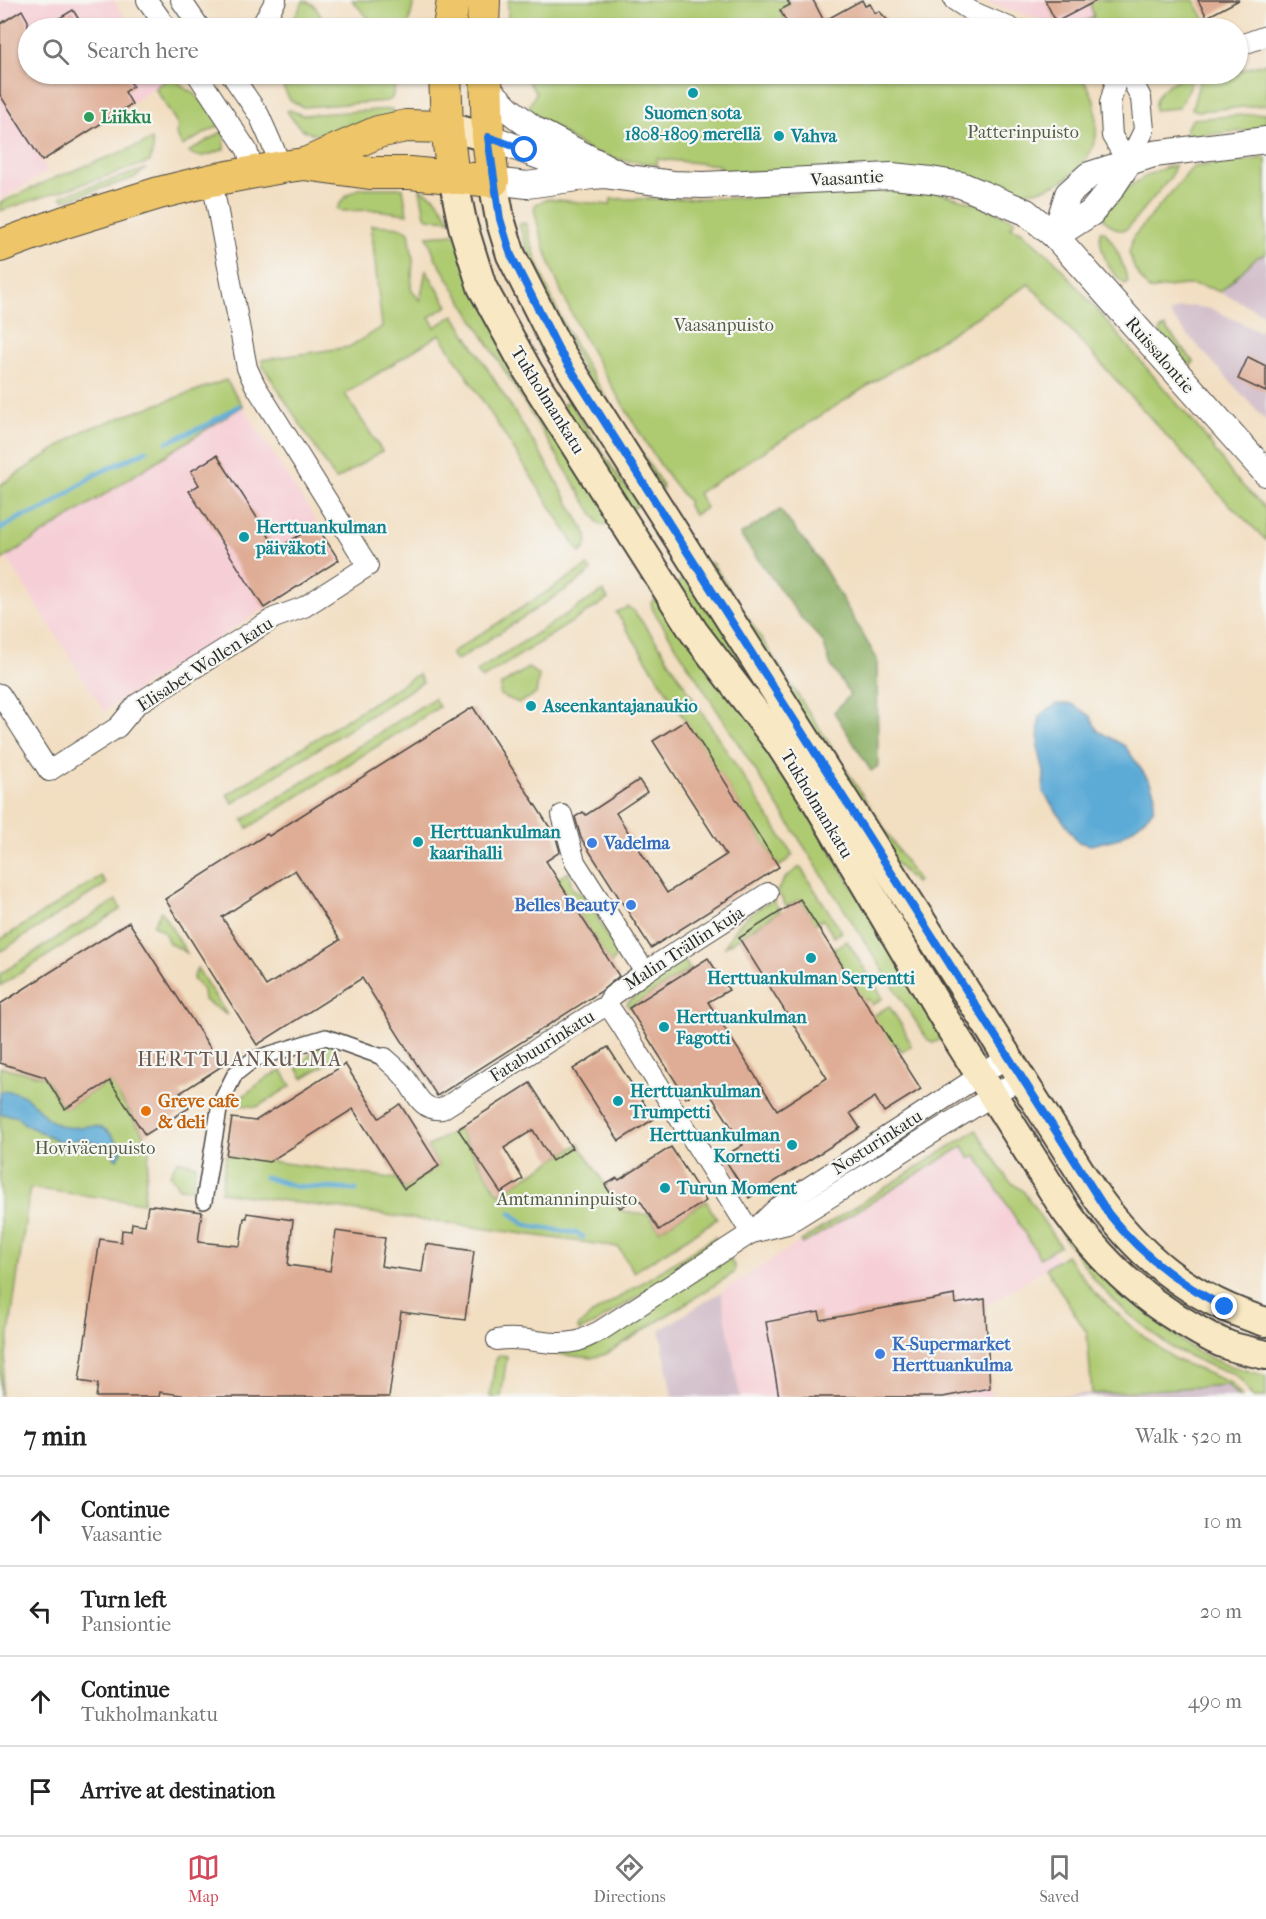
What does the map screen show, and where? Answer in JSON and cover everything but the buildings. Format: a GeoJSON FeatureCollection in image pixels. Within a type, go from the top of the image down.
{"type":"FeatureCollection","features":[{"type":"Feature","properties":{"kind":"main road"},"geometry":{"type":"LineString","coordinates":[[450,18],[453,0]]}},
{"type":"Feature","properties":{"kind":"main road"},"geometry":{"type":"LineString","coordinates":[[483,18],[484,0]]}},
{"type":"Feature","properties":{"kind":"main road"},"geometry":{"type":"LineString","coordinates":[[445,84],[447,127],[453,178]]}},
{"type":"Feature","properties":{"kind":"main road"},"geometry":{"type":"LineString","coordinates":[[280,167],[370,173],[410,173],[493,181],[488,137],[486,84]]}},
{"type":"Feature","properties":{"kind":"main road"},"geometry":{"type":"LineString","coordinates":[[0,246],[103,210],[212,180],[280,167],[378,132],[406,126],[447,127],[488,137]]}},
{"type":"Feature","properties":{"kind":"main road","name":"Tukholmankatu"},"geometry":{"type":"LineString","coordinates":[[453,178],[463,226],[482,287],[516,350],[688,622],[790,760],[986,1086],[1084,1236],[1120,1276],[1158,1306],[1229,1346],[1266,1355]]}},
{"type":"Feature","properties":{"kind":"main road","name":"Tukholmankatu"},"geometry":{"type":"LineString","coordinates":[[493,181],[500,219],[511,255],[560,352],[1092,1190],[1133,1243],[1169,1274],[1225,1307],[1266,1322]]}},
{"type":"Feature","properties":{"kind":"street"},"geometry":{"type":"LineString","coordinates":[[147,0],[160,18]]}},
{"type":"Feature","properties":{"kind":"street"},"geometry":{"type":"LineString","coordinates":[[181,0],[193,18]]}},
{"type":"Feature","properties":{"kind":"street"},"geometry":{"type":"LineString","coordinates":[[266,18],[276,0]]}},
{"type":"Feature","properties":{"kind":"street"},"geometry":{"type":"LineString","coordinates":[[954,0],[987,18]]}},
{"type":"Feature","properties":{"kind":"street"},"geometry":{"type":"LineString","coordinates":[[1248,42],[1266,36]]}},
{"type":"Feature","properties":{"kind":"street"},"geometry":{"type":"LineString","coordinates":[[204,84],[247,150],[280,167]]}},
{"type":"Feature","properties":{"kind":"street"},"geometry":{"type":"LineString","coordinates":[[211,94],[223,84]]}},
{"type":"Feature","properties":{"kind":"street"},"geometry":{"type":"LineString","coordinates":[[239,84],[260,115],[280,167]]}},
{"type":"Feature","properties":{"kind":"street","name":"Vaasantie"},"geometry":{"type":"LineString","coordinates":[[488,84],[508,109],[535,130],[625,177]]}},
{"type":"Feature","properties":{"kind":"street"},"geometry":{"type":"LineString","coordinates":[[1115,84],[1110,103],[1112,136],[1128,163]]}},
{"type":"Feature","properties":{"kind":"street"},"geometry":{"type":"LineString","coordinates":[[1128,163],[1144,130],[1141,98],[1134,84]]}},
{"type":"Feature","properties":{"kind":"street","name":"Vaasantie"},"geometry":{"type":"LineString","coordinates":[[488,137],[592,176]]}},
{"type":"Feature","properties":{"kind":"street"},"geometry":{"type":"LineString","coordinates":[[1055,236],[1068,194],[1089,175],[1163,152],[1266,140]]}},
{"type":"Feature","properties":{"kind":"street","name":"Vaasantie"},"geometry":{"type":"LineString","coordinates":[[493,181],[527,185],[592,176],[703,185],[892,176],[961,185],[1026,212],[1055,236]]}},
{"type":"Feature","properties":{"kind":"street","name":"Elisabet Wollen katu"},"geometry":{"type":"LineString","coordinates":[[0,694],[49,771],[118,727],[137,704],[274,618],[304,607],[368,566],[247,368],[212,180]]}},
{"type":"Feature","properties":{"kind":"street","name":"Ruissalontie"},"geometry":{"type":"LineString","coordinates":[[1055,236],[1266,473]]}},
{"type":"Feature","properties":{"kind":"street"},"geometry":{"type":"LineString","coordinates":[[562,815],[575,862],[645,972]]}},
{"type":"Feature","properties":{"kind":"street","name":"Malin Trällin kuja"},"geometry":{"type":"LineString","coordinates":[[605,1007],[616,993],[645,972],[768,893]]}},
{"type":"Feature","properties":{"kind":"street","name":"Fatabuurinkatu"},"geometry":{"type":"LineString","coordinates":[[385,1058],[403,1075],[426,1107],[434,1110],[442,1109],[605,1007],[612,1011],[622,1026],[751,1233]]}},
{"type":"Feature","properties":{"kind":"street"},"geometry":{"type":"LineString","coordinates":[[204,1201],[220,1104],[236,1074],[254,1059],[327,1037],[385,1058]]}},
{"type":"Feature","properties":{"kind":"street","name":"Nosturinkatu"},"geometry":{"type":"LineString","coordinates":[[497,1340],[509,1337],[560,1343],[579,1341],[600,1331],[751,1233],[787,1224],[1015,1068]]}},
{"type":"Feature","properties":{"kind":"shaded area"},"geometry":{"type":"Polygon","coordinates":[[[0,0],[113,0],[125,18],[18,18],[18,84],[161,84],[42,161],[48,171],[0,200],[0,0]]]}},
{"type":"Feature","properties":{"kind":"shaded area"},"geometry":{"type":"Polygon","coordinates":[[[985,0],[1089,0],[1094,17],[1036,18],[985,0]]]}},
{"type":"Feature","properties":{"kind":"shaded area"},"geometry":{"type":"Polygon","coordinates":[[[1266,254],[1266,315],[1220,292],[1257,257],[1266,254]]]}},
{"type":"Feature","properties":{"kind":"shaded area"},"geometry":{"type":"Polygon","coordinates":[[[1192,306],[1212,309],[1260,332],[1266,320],[1266,421],[1169,314],[1179,308],[1192,306]]]}},
{"type":"Feature","properties":{"kind":"shaded area"},"geometry":{"type":"Polygon","coordinates":[[[243,406],[341,560],[104,711],[6,557],[243,406]]]}},
{"type":"Feature","properties":{"kind":"shaded area"},"geometry":{"type":"Polygon","coordinates":[[[976,1130],[1059,1260],[986,1306],[991,1397],[740,1397],[721,1292],[976,1130]]]}},
{"type":"Feature","properties":{"kind":"shaded area"},"geometry":{"type":"Polygon","coordinates":[[[721,1292],[740,1397],[672,1397],[660,1330],[721,1292]]]}},
{"type":"Feature","properties":{"kind":"shaded area"},"geometry":{"type":"Polygon","coordinates":[[[1228,1385],[1238,1397],[1033,1397],[1100,1393],[1228,1385]]]}},
{"type":"Feature","properties":{"kind":"green space"},"geometry":{"type":"Polygon","coordinates":[[[304,0],[314,5],[322,18],[294,18],[304,0]]]}},
{"type":"Feature","properties":{"kind":"green space"},"geometry":{"type":"Polygon","coordinates":[[[352,0],[414,0],[410,18],[368,18],[352,0]]]}},
{"type":"Feature","properties":{"kind":"green space"},"geometry":{"type":"Polygon","coordinates":[[[508,0],[787,0],[790,5],[780,11],[784,18],[508,18],[508,0]]]}},
{"type":"Feature","properties":{"kind":"green space"},"geometry":{"type":"Polygon","coordinates":[[[1089,0],[1194,0],[1204,18],[1092,18],[1094,17],[1089,0]]]}},
{"type":"Feature","properties":{"kind":"green space"},"geometry":{"type":"Polygon","coordinates":[[[1266,63],[1266,105],[1198,111],[1192,109],[1199,84],[1248,84],[1248,68],[1266,63]]]}},
{"type":"Feature","properties":{"kind":"green space"},"geometry":{"type":"Polygon","coordinates":[[[160,84],[181,84],[210,108],[222,124],[182,146],[176,134],[178,125],[155,88],[160,84]]]}},
{"type":"Feature","properties":{"kind":"green space"},"geometry":{"type":"Polygon","coordinates":[[[292,84],[396,84],[392,98],[388,101],[303,107],[290,100],[283,87],[292,84]]]}},
{"type":"Feature","properties":{"kind":"green space","name":"Patterinpuisto"},"geometry":{"type":"Polygon","coordinates":[[[530,84],[1086,84],[1096,110],[1096,135],[1092,149],[1078,169],[1058,183],[1035,191],[1016,192],[973,177],[741,172],[719,170],[719,165],[657,159],[656,165],[617,159],[588,150],[527,110],[536,93],[530,84]]]}},
{"type":"Feature","properties":{"kind":"green space"},"geometry":{"type":"Polygon","coordinates":[[[1170,84],[1190,84],[1178,108],[1155,110],[1157,97],[1170,84]]]}},
{"type":"Feature","properties":{"kind":"green space"},"geometry":{"type":"Polygon","coordinates":[[[392,109],[392,116],[371,124],[347,132],[322,135],[302,129],[287,111],[302,115],[392,109]]]}},
{"type":"Feature","properties":{"kind":"green space"},"geometry":{"type":"Polygon","coordinates":[[[1266,113],[1266,129],[1187,136],[1186,128],[1193,119],[1266,113]]]}},
{"type":"Feature","properties":{"kind":"green space"},"geometry":{"type":"Polygon","coordinates":[[[225,130],[224,149],[201,156],[188,152],[225,130]]]}},
{"type":"Feature","properties":{"kind":"green space"},"geometry":{"type":"Polygon","coordinates":[[[152,140],[153,149],[150,162],[0,211],[0,203],[52,179],[152,140]]]}},
{"type":"Feature","properties":{"kind":"green space"},"geometry":{"type":"Polygon","coordinates":[[[1266,158],[1266,254],[1257,257],[1220,292],[1193,285],[1149,290],[1135,270],[1129,253],[1133,237],[1193,167],[1266,158]]]}},
{"type":"Feature","properties":{"kind":"green space"},"geometry":{"type":"Polygon","coordinates":[[[1175,165],[1171,177],[1128,228],[1118,229],[1103,219],[1106,210],[1121,193],[1143,178],[1175,165]]]}},
{"type":"Feature","properties":{"kind":"green space"},"geometry":{"type":"Polygon","coordinates":[[[146,169],[134,178],[72,198],[63,200],[61,196],[146,169]]]}},
{"type":"Feature","properties":{"kind":"green space"},"geometry":{"type":"Polygon","coordinates":[[[363,188],[403,188],[407,214],[337,209],[347,195],[363,188]]]}},
{"type":"Feature","properties":{"kind":"green space"},"geometry":{"type":"Polygon","coordinates":[[[420,189],[435,197],[451,220],[425,216],[420,189]]]}},
{"type":"Feature","properties":{"kind":"green space","name":"Vaasanpuisto"},"geometry":{"type":"Polygon","coordinates":[[[843,189],[930,190],[977,204],[1015,220],[1011,227],[1021,231],[1054,260],[1204,435],[1233,476],[1266,509],[1266,540],[1222,497],[1029,284],[698,493],[706,508],[694,515],[688,506],[688,501],[645,441],[581,333],[549,260],[534,208],[536,204],[548,199],[610,205],[611,199],[738,198],[843,189]]]}},
{"type":"Feature","properties":{"kind":"green space"},"geometry":{"type":"Polygon","coordinates":[[[524,223],[550,294],[566,328],[603,393],[663,486],[662,490],[590,384],[534,271],[519,224],[524,223]]]}},
{"type":"Feature","properties":{"kind":"green space"},"geometry":{"type":"Polygon","coordinates":[[[371,225],[396,227],[409,232],[413,260],[411,289],[420,301],[426,270],[448,306],[429,317],[435,327],[454,315],[545,461],[587,535],[586,546],[580,553],[440,334],[345,394],[382,451],[336,480],[263,366],[262,360],[349,347],[382,327],[371,225]]]}},
{"type":"Feature","properties":{"kind":"green space"},"geometry":{"type":"Polygon","coordinates":[[[1100,231],[1104,231],[1109,237],[1119,254],[1128,281],[1125,284],[1106,261],[1100,231]]]}},
{"type":"Feature","properties":{"kind":"green space"},"geometry":{"type":"Polygon","coordinates":[[[455,234],[613,521],[604,526],[599,524],[436,259],[427,236],[455,234]]]}},
{"type":"Feature","properties":{"kind":"green space"},"geometry":{"type":"Polygon","coordinates":[[[1165,327],[1194,362],[1191,365],[1164,341],[1160,330],[1165,327]]]}},
{"type":"Feature","properties":{"kind":"green space"},"geometry":{"type":"Polygon","coordinates":[[[226,380],[243,406],[0,561],[0,485],[85,430],[226,380]]]}},
{"type":"Feature","properties":{"kind":"green space"},"geometry":{"type":"Polygon","coordinates":[[[569,401],[621,481],[640,504],[629,511],[562,405],[569,401]]]}},
{"type":"Feature","properties":{"kind":"green space"},"geometry":{"type":"Polygon","coordinates":[[[780,510],[820,561],[877,659],[878,766],[871,771],[834,712],[850,695],[830,664],[823,642],[802,619],[740,535],[780,510]]]}},
{"type":"Feature","properties":{"kind":"green space"},"geometry":{"type":"Polygon","coordinates":[[[708,562],[713,564],[918,881],[915,883],[894,861],[708,562]]]}},
{"type":"Feature","properties":{"kind":"green space"},"geometry":{"type":"Polygon","coordinates":[[[587,566],[591,571],[576,583],[456,661],[451,653],[587,566]]]}},
{"type":"Feature","properties":{"kind":"green space"},"geometry":{"type":"Polygon","coordinates":[[[689,575],[759,685],[752,690],[676,584],[689,575]]]}},
{"type":"Feature","properties":{"kind":"green space"},"geometry":{"type":"Polygon","coordinates":[[[603,591],[608,599],[482,679],[477,671],[603,591]]]}},
{"type":"Feature","properties":{"kind":"green space"},"geometry":{"type":"Polygon","coordinates":[[[659,595],[753,722],[944,1038],[933,1043],[927,1039],[653,610],[651,603],[659,595]]]}},
{"type":"Feature","properties":{"kind":"green space"},"geometry":{"type":"Polygon","coordinates":[[[628,607],[634,611],[659,645],[793,855],[779,867],[616,612],[628,607]]]}},
{"type":"Feature","properties":{"kind":"green space"},"geometry":{"type":"Polygon","coordinates":[[[528,668],[539,675],[536,694],[519,703],[500,695],[501,685],[528,668]]]}},
{"type":"Feature","properties":{"kind":"green space"},"geometry":{"type":"Polygon","coordinates":[[[418,674],[423,682],[233,803],[227,795],[418,674]]]}},
{"type":"Feature","properties":{"kind":"green space"},"geometry":{"type":"Polygon","coordinates":[[[434,698],[439,707],[248,828],[243,820],[434,698]]]}},
{"type":"Feature","properties":{"kind":"green space"},"geometry":{"type":"Polygon","coordinates":[[[800,867],[842,932],[834,937],[823,919],[815,924],[800,899],[787,907],[777,891],[786,877],[800,867]]]}},
{"type":"Feature","properties":{"kind":"green space"},"geometry":{"type":"Polygon","coordinates":[[[569,872],[572,888],[588,899],[609,940],[621,949],[611,964],[557,879],[569,872]]]}},
{"type":"Feature","properties":{"kind":"green space"},"geometry":{"type":"Polygon","coordinates":[[[101,876],[106,884],[0,952],[0,940],[101,876]]]}},
{"type":"Feature","properties":{"kind":"green space"},"geometry":{"type":"Polygon","coordinates":[[[116,900],[121,909],[0,986],[0,974],[116,900]]]}},
{"type":"Feature","properties":{"kind":"green space"},"geometry":{"type":"Polygon","coordinates":[[[773,900],[780,911],[725,947],[733,932],[744,919],[773,900]]]}},
{"type":"Feature","properties":{"kind":"green space"},"geometry":{"type":"Polygon","coordinates":[[[161,911],[187,953],[169,943],[164,932],[153,925],[161,911]]]}},
{"type":"Feature","properties":{"kind":"green space"},"geometry":{"type":"Polygon","coordinates":[[[847,941],[883,998],[872,1005],[868,999],[864,1001],[832,950],[847,941]]]}},
{"type":"Feature","properties":{"kind":"green space"},"geometry":{"type":"Polygon","coordinates":[[[684,960],[690,969],[629,1008],[628,1002],[684,960]]]}},
{"type":"Feature","properties":{"kind":"green space"},"geometry":{"type":"Polygon","coordinates":[[[197,968],[227,1015],[204,1000],[203,990],[193,979],[197,968]]]}},
{"type":"Feature","properties":{"kind":"green space"},"geometry":{"type":"Polygon","coordinates":[[[889,1006],[904,1029],[911,1046],[902,1052],[896,1043],[892,1045],[873,1016],[889,1006]]]}},
{"type":"Feature","properties":{"kind":"green space"},"geometry":{"type":"Polygon","coordinates":[[[332,1043],[340,1056],[303,1078],[297,1068],[319,1045],[332,1043]]]}},
{"type":"Feature","properties":{"kind":"green space","name":"Hoviväenpuisto"},"geometry":{"type":"Polygon","coordinates":[[[0,1067],[45,1077],[65,1109],[110,1081],[150,1145],[143,1203],[30,1188],[0,1397],[0,1067]]]}},
{"type":"Feature","properties":{"kind":"green space"},"geometry":{"type":"Polygon","coordinates":[[[282,1071],[291,1086],[257,1107],[233,1104],[269,1076],[282,1071]]]}},
{"type":"Feature","properties":{"kind":"green space","name":"Amtmanninpuisto"},"geometry":{"type":"Polygon","coordinates":[[[458,1129],[499,1194],[579,1144],[622,1211],[649,1215],[659,1230],[706,1201],[717,1219],[634,1272],[618,1247],[221,1192],[226,1155],[398,1179],[404,1189],[439,1166],[427,1147],[458,1129]]]}},
{"type":"Feature","properties":{"kind":"green space"},"geometry":{"type":"Polygon","coordinates":[[[976,1130],[1008,1180],[1024,1192],[1060,1246],[1040,1258],[976,1155],[970,1158],[963,1146],[803,1244],[801,1241],[976,1130]]]}},
{"type":"Feature","properties":{"kind":"green space"},"geometry":{"type":"Polygon","coordinates":[[[178,1160],[196,1165],[192,1189],[179,1188],[170,1174],[178,1160]]]}},
{"type":"Feature","properties":{"kind":"green space"},"geometry":{"type":"Polygon","coordinates":[[[1067,1230],[1128,1297],[1192,1349],[1221,1363],[1266,1376],[1266,1397],[1252,1397],[1243,1382],[1233,1373],[1215,1368],[1172,1348],[1125,1311],[1098,1284],[1061,1233],[1067,1230]]]}},
{"type":"Feature","properties":{"kind":"green space"},"geometry":{"type":"Polygon","coordinates":[[[715,1237],[720,1244],[596,1323],[579,1331],[578,1327],[591,1315],[715,1237]]]}},
{"type":"Feature","properties":{"kind":"green space"},"geometry":{"type":"Polygon","coordinates":[[[1066,1255],[1093,1291],[1134,1329],[1176,1360],[1231,1383],[1242,1397],[1238,1397],[1228,1385],[1092,1394],[1087,1333],[1046,1268],[1066,1255]]]}},
{"type":"Feature","properties":{"kind":"green space"},"geometry":{"type":"Polygon","coordinates":[[[729,1258],[735,1267],[734,1273],[606,1354],[591,1358],[558,1354],[558,1350],[729,1258]]]}},
{"type":"Feature","properties":{"kind":"green space"},"geometry":{"type":"Polygon","coordinates":[[[499,1355],[507,1356],[501,1397],[490,1397],[495,1362],[499,1355]]]}},
{"type":"Feature","properties":{"kind":"water"},"geometry":{"type":"Polygon","coordinates":[[[1057,704],[1072,704],[1090,716],[1098,731],[1125,746],[1150,782],[1155,795],[1153,810],[1139,824],[1119,838],[1091,845],[1078,842],[1043,792],[1044,772],[1038,747],[1039,716],[1057,704]]]}},
{"type":"Feature","properties":{"kind":"water"},"geometry":{"type":"Polygon","coordinates":[[[8,1091],[25,1097],[47,1118],[61,1126],[72,1128],[95,1126],[106,1130],[122,1152],[117,1159],[114,1157],[115,1150],[109,1146],[107,1150],[106,1145],[82,1138],[66,1143],[64,1152],[62,1151],[63,1143],[26,1125],[16,1116],[0,1114],[0,1092],[8,1091]]]}},
{"type":"Feature","properties":{"kind":"waterway"},"geometry":{"type":"LineString","coordinates":[[167,442],[205,426],[239,406]]}},
{"type":"Feature","properties":{"kind":"waterway"},"geometry":{"type":"LineString","coordinates":[[0,529],[21,517],[45,509],[96,474],[146,451]]}},
{"type":"Feature","properties":{"kind":"waterway"},"geometry":{"type":"LineString","coordinates":[[265,1177],[294,1186],[356,1190]]}},
{"type":"Feature","properties":{"kind":"waterway"},"geometry":{"type":"LineString","coordinates":[[511,1213],[530,1226],[576,1233],[583,1237]]}},
{"type":"Feature","properties":{"kind":"place","name":"Suomen sota 1808-1809 merellä"},"geometry":{"type":"Point","coordinates":[693,93]}},
{"type":"Feature","properties":{"kind":"place","name":"Liikku"},"geometry":{"type":"Point","coordinates":[89,117]}},
{"type":"Feature","properties":{"kind":"place","name":"Vahva"},"geometry":{"type":"Point","coordinates":[779,136]}},
{"type":"Feature","properties":{"kind":"place","name":"Herttuankulman päiväkoti"},"geometry":{"type":"Point","coordinates":[244,537]}},
{"type":"Feature","properties":{"kind":"place","name":"Aseenkantajanaukio"},"geometry":{"type":"Point","coordinates":[531,706]}},
{"type":"Feature","properties":{"kind":"place","name":"Herttuankulman kaarihalli"},"geometry":{"type":"Point","coordinates":[418,842]}},
{"type":"Feature","properties":{"kind":"place","name":"Vadelma"},"geometry":{"type":"Point","coordinates":[592,843]}},
{"type":"Feature","properties":{"kind":"place","name":"Belles Beauty"},"geometry":{"type":"Point","coordinates":[631,905]}},
{"type":"Feature","properties":{"kind":"place","name":"Herttuankulman Serpentti"},"geometry":{"type":"Point","coordinates":[811,958]}},
{"type":"Feature","properties":{"kind":"place","name":"Herttuankulman Fagotti"},"geometry":{"type":"Point","coordinates":[664,1027]}},
{"type":"Feature","properties":{"kind":"place","name":"Herttuankulman Trumpetti"},"geometry":{"type":"Point","coordinates":[618,1101]}},
{"type":"Feature","properties":{"kind":"place","name":"Greve cafe & deli"},"geometry":{"type":"Point","coordinates":[146,1111]}},
{"type":"Feature","properties":{"kind":"place","name":"Herttuankulman Kornetti"},"geometry":{"type":"Point","coordinates":[792,1145]}},
{"type":"Feature","properties":{"kind":"place","name":"Turun Moment"},"geometry":{"type":"Point","coordinates":[665,1188]}},
{"type":"Feature","properties":{"kind":"place","name":"K-Supermarket Herttuankulma"},"geometry":{"type":"Point","coordinates":[880,1354]}},
{"type":"Feature","properties":{"kind":"district","name":"HERTTUANKULMA"},"geometry":{"type":"Point","coordinates":[240,1059]}},
{"type":"Feature","properties":{"kind":"route"},"geometry":{"type":"LineString","coordinates":[[525,150],[488,137],[500,219],[511,255],[560,352],[1108,1213],[1150,1259],[1192,1289],[1225,1307]]}}]}
